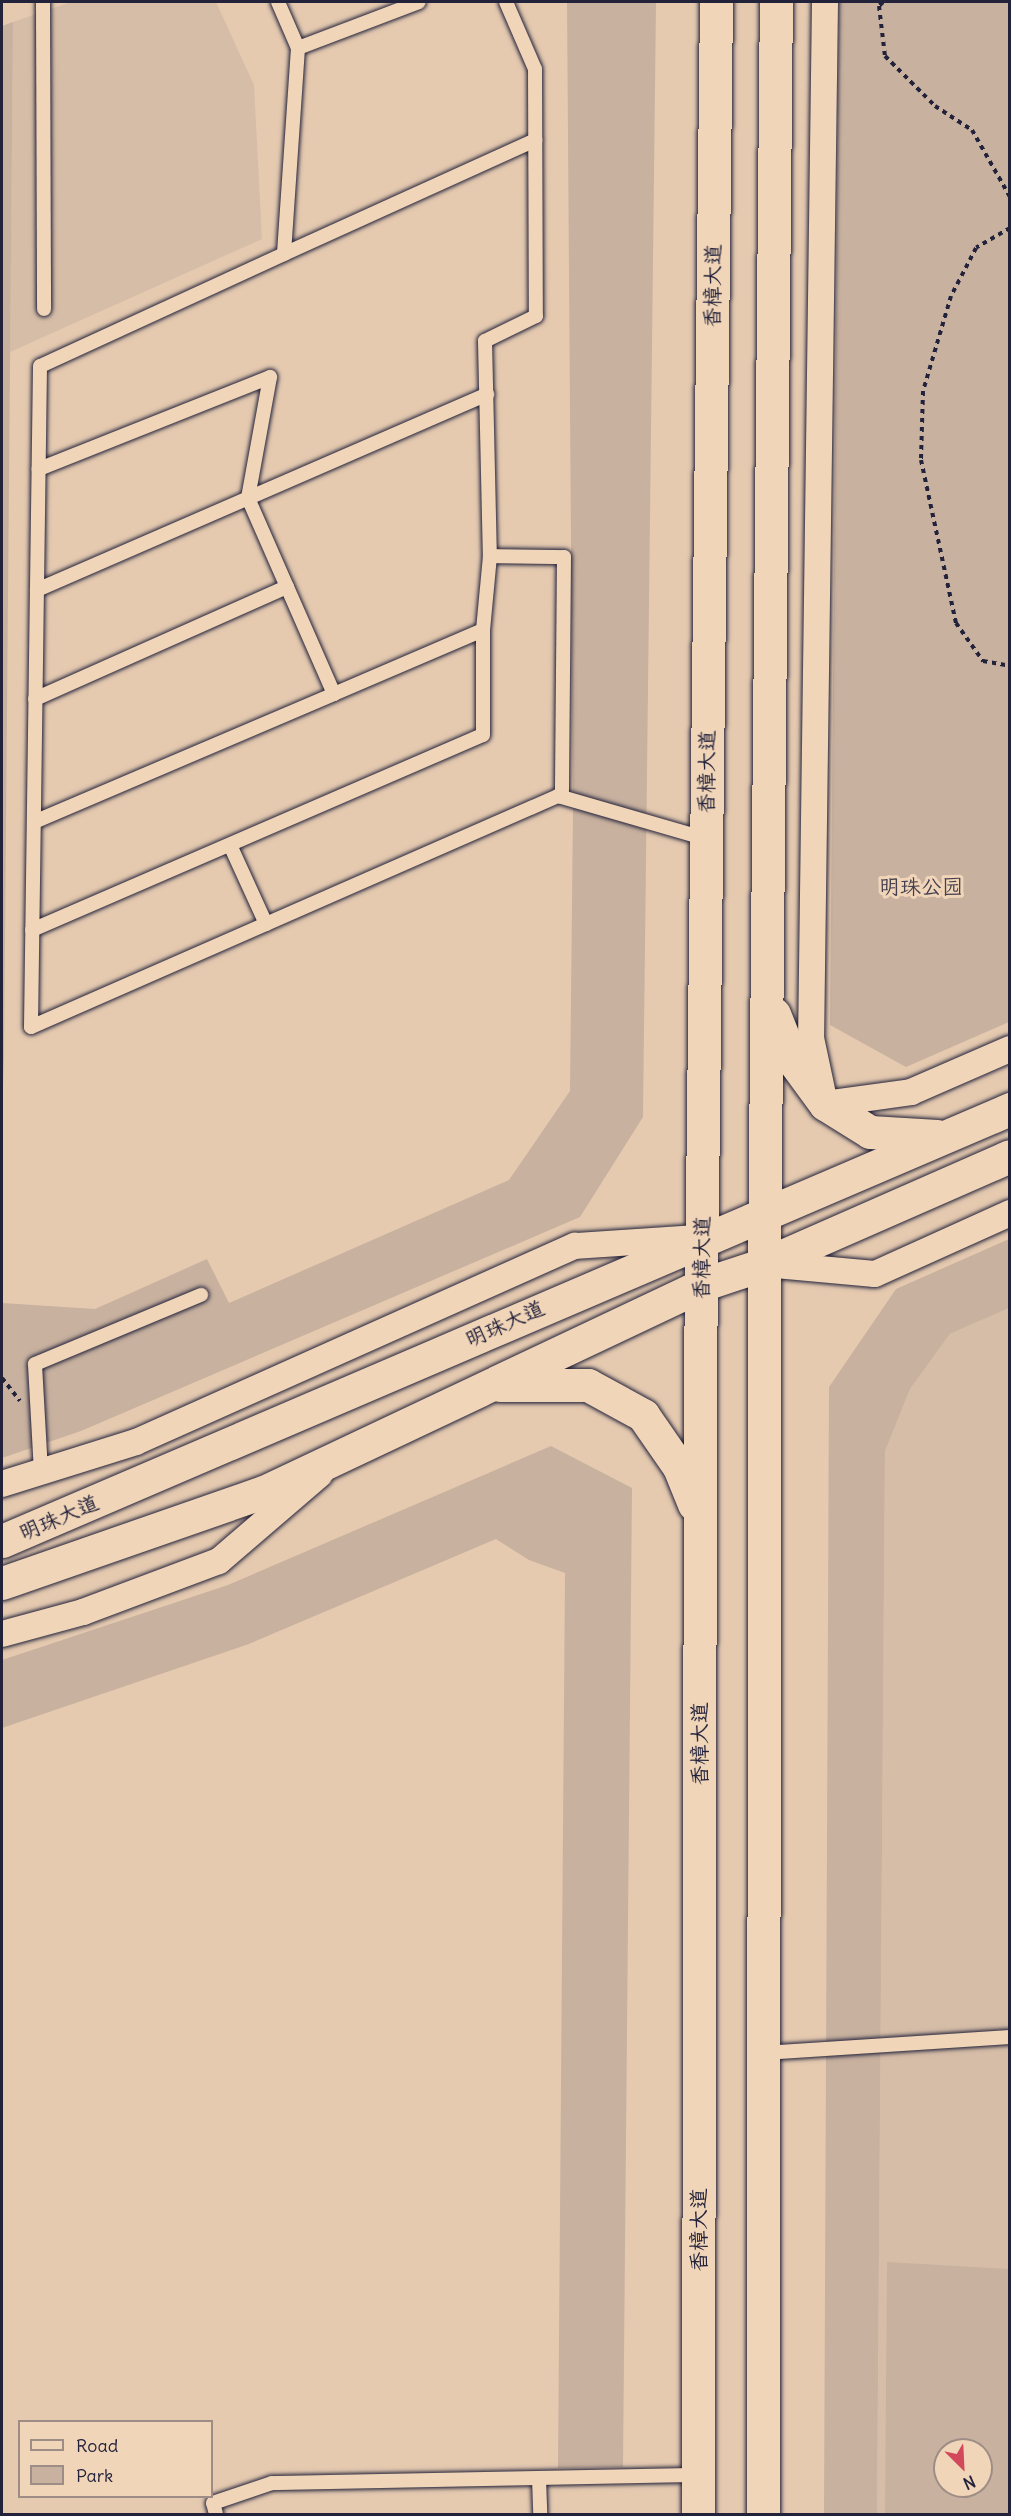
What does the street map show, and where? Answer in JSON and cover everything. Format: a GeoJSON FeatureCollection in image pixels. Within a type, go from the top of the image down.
{"type":"FeatureCollection","features":[{"type":"Feature","properties":{"kind":"main road","name":"香樟大道"},"geometry":{"type":"LineString","coordinates":[[698,2514],[701,1285],[716,2]]}},
{"type":"Feature","properties":{"kind":"main road"},"geometry":{"type":"LineString","coordinates":[[763,2514],[764,1264],[769,999],[776,2]]}},
{"type":"Feature","properties":{"kind":"main road"},"geometry":{"type":"LineString","coordinates":[[769,999],[792,1059],[825,1104],[870,1132],[945,1137]]}},
{"type":"Feature","properties":{"kind":"main road","name":"明珠大道"},"geometry":{"type":"LineString","coordinates":[[2,1541],[702,1238],[765,1214],[1010,1108]]}},
{"type":"Feature","properties":{"kind":"main road","name":"明珠大道"},"geometry":{"type":"LineString","coordinates":[[2,1583],[264,1492],[701,1285],[764,1264],[1010,1156]]}},
{"type":"Feature","properties":{"kind":"main road"},"geometry":{"type":"LineString","coordinates":[[489,1385],[588,1385],[643,1415],[680,1467],[700,1519]]}},
{"type":"Feature","properties":{"kind":"street"},"geometry":{"type":"LineString","coordinates":[[825,2],[811,1038],[825,1104],[911,1092],[1010,1049]]}},
{"type":"Feature","properties":{"kind":"street"},"geometry":{"type":"LineString","coordinates":[[945,1185],[1010,1174]]}},
{"type":"Feature","properties":{"kind":"street"},"geometry":{"type":"LineString","coordinates":[[764,1264],[875,1274],[1010,1214]]}},
{"type":"Feature","properties":{"kind":"street"},"geometry":{"type":"LineString","coordinates":[[2,1484],[136,1442],[575,1246],[702,1238]]}},
{"type":"Feature","properties":{"kind":"street"},"geometry":{"type":"LineString","coordinates":[[2,1634],[84,1612],[219,1561],[344,1453]]}},
{"type":"Feature","properties":{"kind":"lane"},"geometry":{"type":"LineString","coordinates":[[43,2],[44,309]]}},
{"type":"Feature","properties":{"kind":"lane"},"geometry":{"type":"LineString","coordinates":[[278,2],[298,48],[285,254]]}},
{"type":"Feature","properties":{"kind":"lane"},"geometry":{"type":"LineString","coordinates":[[298,48],[419,2]]}},
{"type":"Feature","properties":{"kind":"lane"},"geometry":{"type":"LineString","coordinates":[[32,930],[483,735],[483,630],[490,556],[485,341],[536,316],[535,69],[506,2]]}},
{"type":"Feature","properties":{"kind":"lane"},"geometry":{"type":"LineString","coordinates":[[535,140],[40,366],[31,1027],[562,797],[707,839]]}},
{"type":"Feature","properties":{"kind":"lane"},"geometry":{"type":"LineString","coordinates":[[39,469],[270,377],[248,498],[334,694]]}},
{"type":"Feature","properties":{"kind":"lane"},"geometry":{"type":"LineString","coordinates":[[37,590],[486,394]]}},
{"type":"Feature","properties":{"kind":"lane"},"geometry":{"type":"LineString","coordinates":[[490,556],[564,557],[562,797]]}},
{"type":"Feature","properties":{"kind":"lane"},"geometry":{"type":"LineString","coordinates":[[36,699],[287,587]]}},
{"type":"Feature","properties":{"kind":"lane"},"geometry":{"type":"LineString","coordinates":[[34,822],[483,630]]}},
{"type":"Feature","properties":{"kind":"lane"},"geometry":{"type":"LineString","coordinates":[[230,845],[266,924]]}},
{"type":"Feature","properties":{"kind":"lane"},"geometry":{"type":"LineString","coordinates":[[40,1472],[35,1364],[201,1295]]}},
{"type":"Feature","properties":{"kind":"lane"},"geometry":{"type":"LineString","coordinates":[[763,2053],[1010,2037]]}},
{"type":"Feature","properties":{"kind":"lane"},"geometry":{"type":"LineString","coordinates":[[216,2514],[213,2503],[272,2483],[698,2475]]}},
{"type":"Feature","properties":{"kind":"lane"},"geometry":{"type":"LineString","coordinates":[[539,2478],[540,2514]]}},
{"type":"Feature","properties":{"kind":"path"},"geometry":{"type":"LineString","coordinates":[[883,2],[879,6],[885,56],[935,106],[972,130],[1010,196]]}},
{"type":"Feature","properties":{"kind":"path"},"geometry":{"type":"LineString","coordinates":[[1010,228],[976,248],[951,296],[923,392],[921,460],[956,623],[983,661],[1010,666]]}},
{"type":"Feature","properties":{"kind":"shaded area"},"geometry":{"type":"Polygon","coordinates":[[[71,2],[216,2],[254,85],[262,239],[10,352],[13,22],[71,2]]]}},
{"type":"Feature","properties":{"kind":"shaded area"},"geometry":{"type":"Polygon","coordinates":[[[1009,1308],[1009,2514],[877,2514],[885,1450],[910,1389],[950,1334],[1009,1308]]]}},
{"type":"Feature","properties":{"kind":"green space"},"geometry":{"type":"Polygon","coordinates":[[[567,2],[656,2],[643,1117],[580,1217],[81,1431],[2,1458],[2,1303],[95,1309],[207,1259],[229,1303],[509,1180],[570,1091],[573,810],[567,2]]]}},
{"type":"Feature","properties":{"kind":"green space","name":"明珠公园"},"geometry":{"type":"Polygon","coordinates":[[[839,2],[1009,2],[1009,1022],[906,1067],[830,1025],[839,2]]]}},
{"type":"Feature","properties":{"kind":"green space"},"geometry":{"type":"Polygon","coordinates":[[[13,22],[4,1057],[2,1120],[2,26],[13,22]]]}},
{"type":"Feature","properties":{"kind":"green space"},"geometry":{"type":"Polygon","coordinates":[[[1009,1239],[1009,1308],[950,1334],[910,1389],[885,1451],[877,2514],[824,2514],[829,1387],[896,1289],[1009,1239]]]}},
{"type":"Feature","properties":{"kind":"green space"},"geometry":{"type":"Polygon","coordinates":[[[551,1446],[632,1488],[623,2467],[558,2468],[565,1573],[529,1560],[496,1539],[249,1644],[2,1728],[2,1660],[228,1585],[551,1446]]]}},
{"type":"Feature","properties":{"kind":"green space"},"geometry":{"type":"Polygon","coordinates":[[[887,2262],[1009,2269],[1009,2514],[885,2514],[887,2262]]]}}]}
